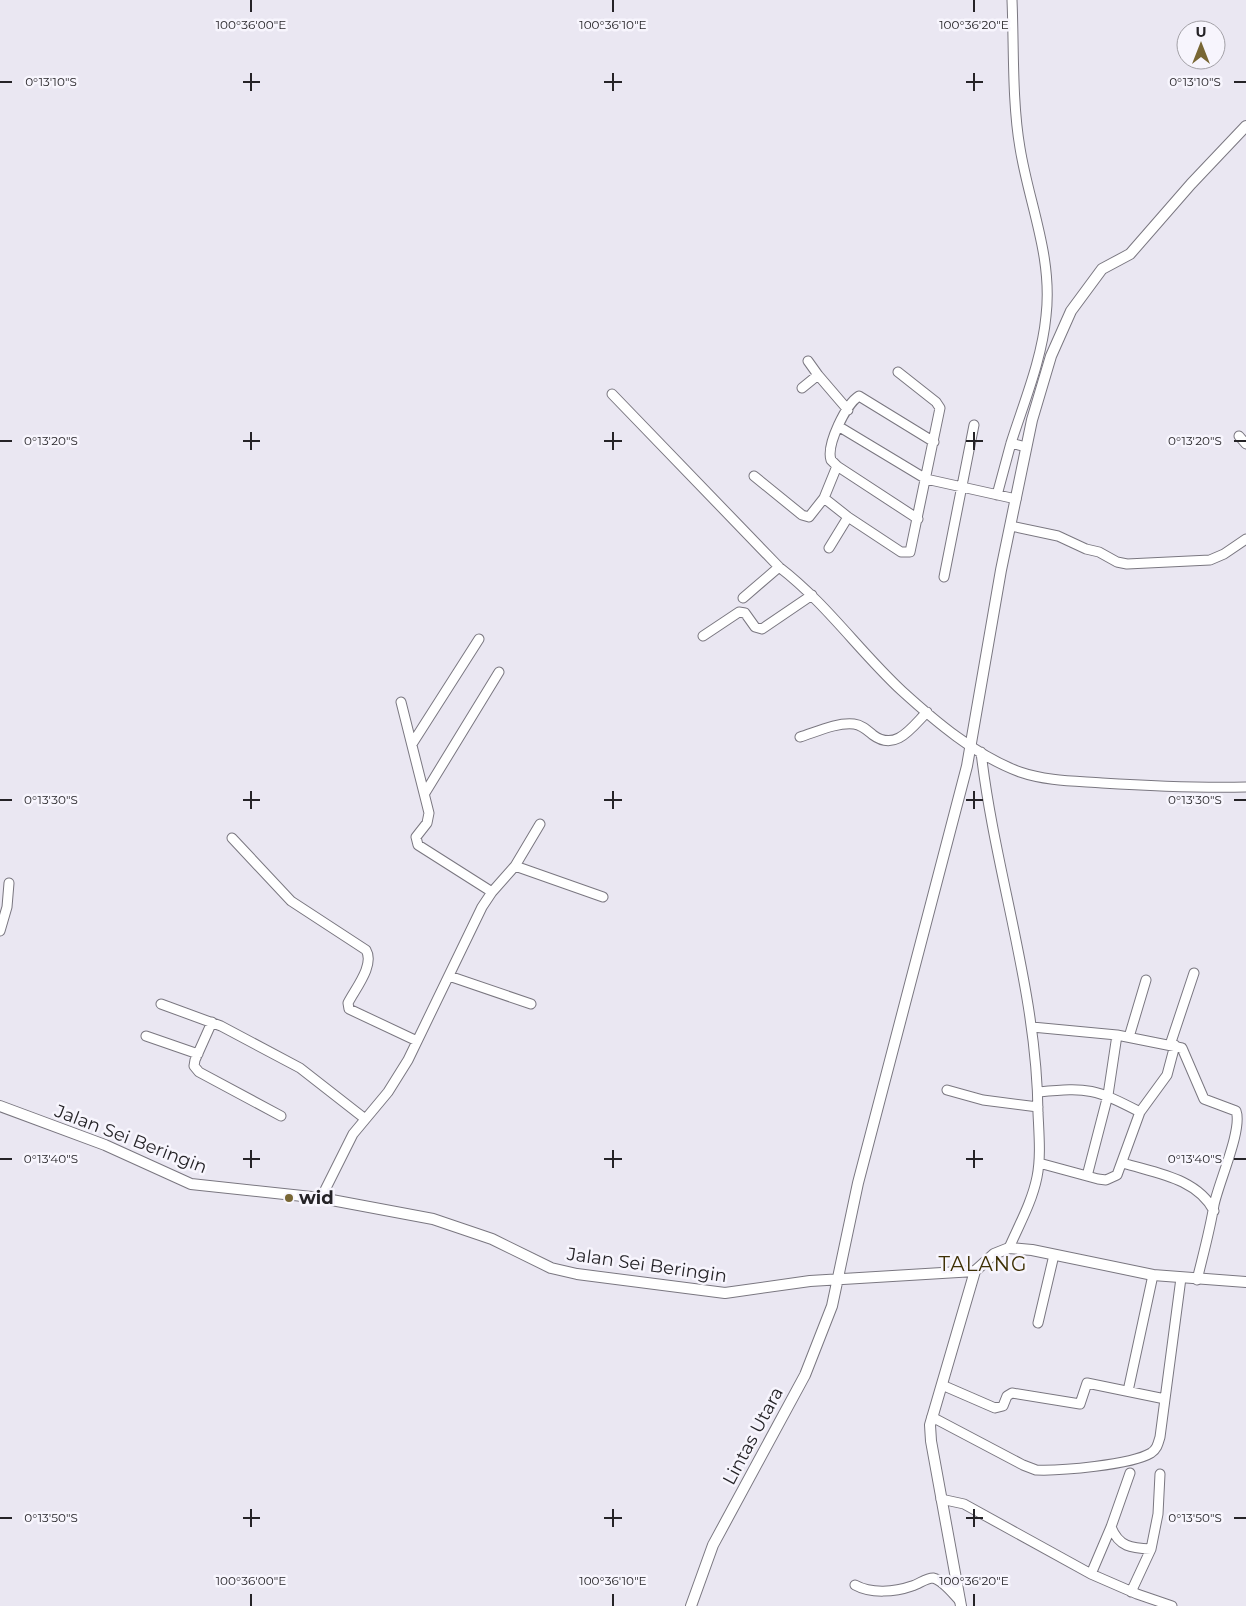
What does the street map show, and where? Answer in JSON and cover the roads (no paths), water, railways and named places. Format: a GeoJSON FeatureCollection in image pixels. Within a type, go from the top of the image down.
{"type":"FeatureCollection","features":[{"type":"Feature","properties":{"kind":"street"},"geometry":{"type":"LineString","coordinates":[[997,495],[1040,349],[1046,314],[1047,294],[1040,228],[1019,147],[1012,0]]}},
{"type":"Feature","properties":{"kind":"street","name":"Lintas Utara"},"geometry":{"type":"LineString","coordinates":[[691,1606],[713,1545],[805,1375],[832,1306],[858,1183],[971,746],[987,641],[1026,448],[1045,373],[1059,335],[1076,302],[1102,269],[1130,254],[1191,184],[1246,126]]}},
{"type":"Feature","properties":{"kind":"street"},"geometry":{"type":"LineString","coordinates":[[808,361],[818,376],[848,410]]}},
{"type":"Feature","properties":{"kind":"street"},"geometry":{"type":"LineString","coordinates":[[824,498],[848,518],[907,554],[912,547],[934,442],[939,405],[898,372]]}},
{"type":"Feature","properties":{"kind":"street"},"geometry":{"type":"LineString","coordinates":[[802,388],[818,376]]}},
{"type":"Feature","properties":{"kind":"street"},"geometry":{"type":"LineString","coordinates":[[612,394],[779,567],[812,595],[901,690],[971,746],[1018,771],[1055,780],[1170,787],[1246,786]]}},
{"type":"Feature","properties":{"kind":"street"},"geometry":{"type":"LineString","coordinates":[[918,519],[837,466],[829,455],[838,426],[857,397],[861,396],[934,442]]}},
{"type":"Feature","properties":{"kind":"street"},"geometry":{"type":"LineString","coordinates":[[838,426],[926,479],[1016,499]]}},
{"type":"Feature","properties":{"kind":"street"},"geometry":{"type":"LineString","coordinates":[[944,577],[974,426]]}},
{"type":"Feature","properties":{"kind":"street"},"geometry":{"type":"LineString","coordinates":[[1239,436],[1246,444]]}},
{"type":"Feature","properties":{"kind":"street"},"geometry":{"type":"LineString","coordinates":[[1011,443],[1026,448]]}},
{"type":"Feature","properties":{"kind":"street"},"geometry":{"type":"LineString","coordinates":[[754,476],[806,517],[812,515],[824,498],[837,466]]}},
{"type":"Feature","properties":{"kind":"street"},"geometry":{"type":"LineString","coordinates":[[829,548],[848,518]]}},
{"type":"Feature","properties":{"kind":"street"},"geometry":{"type":"LineString","coordinates":[[1011,526],[1063,538],[1117,562],[1127,564],[1210,560],[1224,554],[1246,539]]}},
{"type":"Feature","properties":{"kind":"street"},"geometry":{"type":"LineString","coordinates":[[743,598],[779,567]]}},
{"type":"Feature","properties":{"kind":"street"},"geometry":{"type":"LineString","coordinates":[[702,636],[739,612],[745,613],[755,627],[762,629],[812,595]]}},
{"type":"Feature","properties":{"kind":"street"},"geometry":{"type":"LineString","coordinates":[[412,744],[479,639]]}},
{"type":"Feature","properties":{"kind":"street"},"geometry":{"type":"LineString","coordinates":[[425,793],[499,672]]}},
{"type":"Feature","properties":{"kind":"street"},"geometry":{"type":"LineString","coordinates":[[401,702],[425,793],[429,816],[416,837],[418,845],[492,892]]}},
{"type":"Feature","properties":{"kind":"street"},"geometry":{"type":"LineString","coordinates":[[800,737],[840,725],[855,724],[862,726],[882,740],[892,741],[900,739],[927,712]]}},
{"type":"Feature","properties":{"kind":"street"},"geometry":{"type":"LineString","coordinates":[[981,752],[990,813],[1022,966],[1032,1027],[1038,1092],[1039,1163],[1032,1194],[1009,1248]]}},
{"type":"Feature","properties":{"kind":"street"},"geometry":{"type":"LineString","coordinates":[[322,1198],[346,1146],[364,1118],[398,1077],[482,907],[492,892],[516,866],[540,824]]}},
{"type":"Feature","properties":{"kind":"street"},"geometry":{"type":"LineString","coordinates":[[232,838],[291,901],[366,950],[369,958],[368,966],[348,1003],[349,1009],[417,1041]]}},
{"type":"Feature","properties":{"kind":"street"},"geometry":{"type":"LineString","coordinates":[[516,866],[603,897]]}},
{"type":"Feature","properties":{"kind":"street"},"geometry":{"type":"LineString","coordinates":[[0,931],[7,907],[9,883]]}},
{"type":"Feature","properties":{"kind":"street"},"geometry":{"type":"LineString","coordinates":[[1039,1163],[1088,1176],[1112,1179],[1117,1176],[1140,1112],[1167,1075],[1172,1045],[1194,973]]}},
{"type":"Feature","properties":{"kind":"street"},"geometry":{"type":"LineString","coordinates":[[449,976],[531,1004]]}},
{"type":"Feature","properties":{"kind":"street"},"geometry":{"type":"LineString","coordinates":[[1129,1038],[1146,980]]}},
{"type":"Feature","properties":{"kind":"street"},"geometry":{"type":"LineString","coordinates":[[161,1004],[212,1022],[300,1068],[364,1118]]}},
{"type":"Feature","properties":{"kind":"street"},"geometry":{"type":"LineString","coordinates":[[212,1022],[194,1066],[199,1072],[281,1116]]}},
{"type":"Feature","properties":{"kind":"street"},"geometry":{"type":"LineString","coordinates":[[1032,1027],[1117,1035],[1182,1048],[1204,1099],[1232,1109],[1238,1115],[1197,1280]]}},
{"type":"Feature","properties":{"kind":"street"},"geometry":{"type":"LineString","coordinates":[[1088,1176],[1108,1096],[1117,1035]]}},
{"type":"Feature","properties":{"kind":"street"},"geometry":{"type":"LineString","coordinates":[[146,1036],[198,1054]]}},
{"type":"Feature","properties":{"kind":"street"},"geometry":{"type":"LineString","coordinates":[[1038,1092],[1086,1089],[1108,1096],[1140,1112]]}},
{"type":"Feature","properties":{"kind":"street"},"geometry":{"type":"LineString","coordinates":[[946,1090],[983,1100],[1038,1107]]}},
{"type":"Feature","properties":{"kind":"street","name":"Jalan Sei Beringin"},"geometry":{"type":"LineString","coordinates":[[0,1106],[105,1146],[191,1184],[322,1198],[452,1224],[492,1240],[551,1268],[577,1274],[726,1293],[810,1281],[975,1271]]}},
{"type":"Feature","properties":{"kind":"street"},"geometry":{"type":"LineString","coordinates":[[1123,1163],[1170,1176],[1184,1183],[1209,1201],[1214,1211]]}},
{"type":"Feature","properties":{"kind":"street"},"geometry":{"type":"LineString","coordinates":[[960,1603],[931,1441],[932,1417],[975,1271],[994,1254],[1009,1248],[1153,1275],[1197,1280],[1246,1282]]}},
{"type":"Feature","properties":{"kind":"street"},"geometry":{"type":"LineString","coordinates":[[1038,1323],[1054,1255]]}},
{"type":"Feature","properties":{"kind":"street"},"geometry":{"type":"LineString","coordinates":[[1128,1392],[1153,1275]]}},
{"type":"Feature","properties":{"kind":"street"},"geometry":{"type":"LineString","coordinates":[[932,1417],[1036,1470],[1130,1460],[1152,1453],[1157,1448],[1160,1437],[1181,1278]]}},
{"type":"Feature","properties":{"kind":"street"},"geometry":{"type":"LineString","coordinates":[[942,1385],[995,1408],[1003,1406],[1007,1396],[1012,1393],[1080,1404],[1087,1383],[1165,1399]]}},
{"type":"Feature","properties":{"kind":"street"},"geometry":{"type":"LineString","coordinates":[[1091,1574],[1111,1527],[1130,1473]]}},
{"type":"Feature","properties":{"kind":"street"},"geometry":{"type":"LineString","coordinates":[[1131,1592],[1150,1549],[1158,1514],[1160,1474]]}},
{"type":"Feature","properties":{"kind":"street"},"geometry":{"type":"LineString","coordinates":[[941,1500],[964,1504],[1091,1574],[1131,1592],[1172,1606]]}},
{"type":"Feature","properties":{"kind":"street"},"geometry":{"type":"LineString","coordinates":[[1111,1527],[1122,1544],[1135,1548],[1150,1549]]}},
{"type":"Feature","properties":{"kind":"street"},"geometry":{"type":"LineString","coordinates":[[855,1585],[866,1590],[891,1591],[933,1578],[938,1580],[960,1603]]}},
{"type":"Feature","properties":{"kind":"place","name":"wid"},"geometry":{"type":"Point","coordinates":[289,1198]}},
{"type":"Feature","properties":{"kind":"district","name":"TALANG"},"geometry":{"type":"Point","coordinates":[983,1264]}}]}
